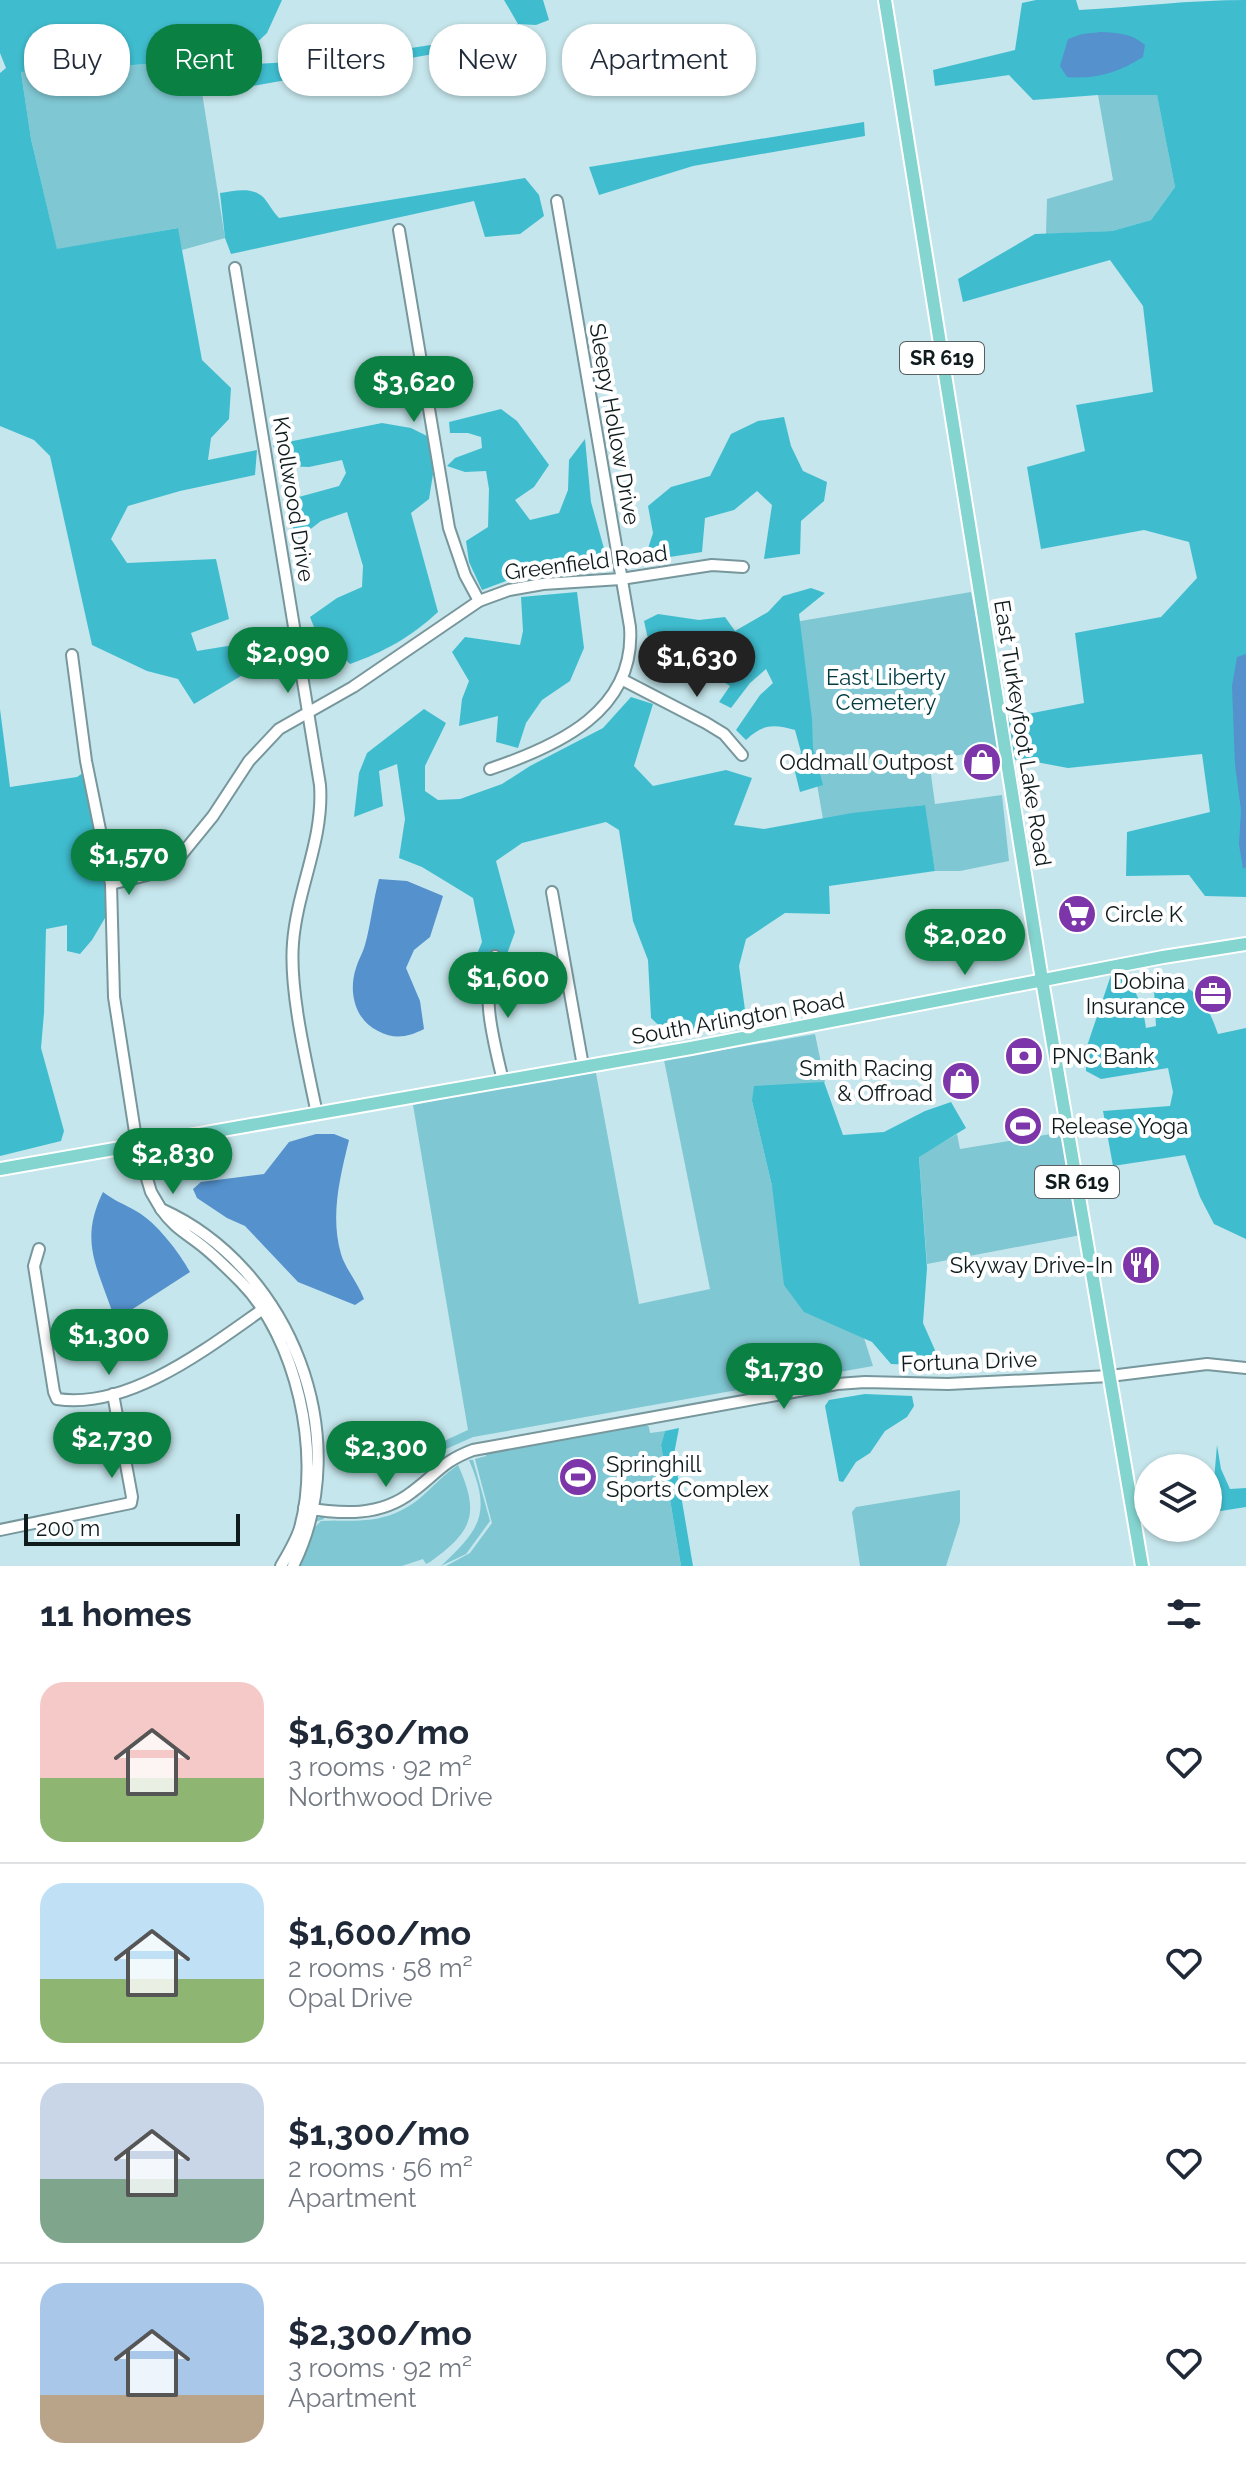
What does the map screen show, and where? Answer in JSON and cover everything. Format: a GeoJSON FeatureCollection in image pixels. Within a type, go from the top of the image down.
{"type":"FeatureCollection","features":[{"type":"Feature","properties":{"kind":"main road","name":"East Turkeyfoot Lake Road"},"geometry":{"type":"LineString","coordinates":[[885,0],[1042,980],[1142,1566]]}},
{"type":"Feature","properties":{"kind":"main road","name":"South Arlington Road"},"geometry":{"type":"LineString","coordinates":[[0,1169],[503,1081],[1246,944]]}},
{"type":"Feature","properties":{"kind":"street","name":"Sleepy Hollow Drive"},"geometry":{"type":"LineString","coordinates":[[490,769],[530,754],[581,725],[607,704],[623,680],[629,658],[631,632],[557,201]]}},
{"type":"Feature","properties":{"kind":"street"},"geometry":{"type":"LineString","coordinates":[[399,230],[449,528],[465,575],[479,601]]}},
{"type":"Feature","properties":{"kind":"street","name":"Knollwood Drive"},"geometry":{"type":"LineString","coordinates":[[235,268],[320,785],[320,815],[295,925],[292,966],[317,1114]]}},
{"type":"Feature","properties":{"kind":"street","name":"Greenfield Road"},"geometry":{"type":"LineString","coordinates":[[111,884],[151,874],[182,854],[213,816],[262,744],[290,721],[407,652],[479,601],[523,586],[621,579],[712,565],[743,567]]}},
{"type":"Feature","properties":{"kind":"street"},"geometry":{"type":"LineString","coordinates":[[72,655],[72,694],[111,884],[114,997],[137,1145],[151,1192],[161,1209],[179,1217],[223,1250],[253,1279],[266,1306],[299,1357],[311,1398],[317,1440],[305,1541],[293,1566]]}},
{"type":"Feature","properties":{"kind":"street"},"geometry":{"type":"LineString","coordinates":[[623,680],[718,730],[742,755]]}},
{"type":"Feature","properties":{"kind":"street"},"geometry":{"type":"LineString","coordinates":[[552,892],[583,1066]]}},
{"type":"Feature","properties":{"kind":"street"},"geometry":{"type":"LineString","coordinates":[[495,956],[489,974],[488,998],[503,1081]]}},
{"type":"Feature","properties":{"kind":"street"},"geometry":{"type":"LineString","coordinates":[[39,1249],[34,1266],[57,1399],[73,1400],[113,1394],[154,1381],[266,1306]]}},
{"type":"Feature","properties":{"kind":"street","name":"Fortuna Drive"},"geometry":{"type":"LineString","coordinates":[[309,1509],[355,1513],[384,1508],[414,1491],[440,1466],[458,1455],[492,1445],[837,1384],[948,1384],[1110,1376],[1207,1364],[1246,1368]]}},
{"type":"Feature","properties":{"kind":"street"},"geometry":{"type":"LineString","coordinates":[[0,1530],[131,1503],[113,1394]]}},
{"type":"Feature","properties":{"kind":"street"},"geometry":{"type":"LineString","coordinates":[[281,1566],[309,1509]]}},
{"type":"Feature","properties":{"kind":"green space"},"geometry":{"type":"Polygon","coordinates":[[[146,64],[146,96],[203,96],[225,238],[182,250],[177,228],[57,250],[31,139],[25,96],[130,96],[130,65],[146,64]]]}},
{"type":"Feature","properties":{"kind":"green space"},"geometry":{"type":"Polygon","coordinates":[[[1157,94],[1175,187],[1151,220],[1112,231],[1046,234],[1047,199],[1113,180],[1098,95],[1157,94]]]}},
{"type":"Feature","properties":{"kind":"green space","name":"East Liberty Cemetery"},"geometry":{"type":"Polygon","coordinates":[[[971,592],[1001,748],[929,760],[935,804],[1002,795],[1009,861],[960,871],[935,871],[924,805],[823,819],[789,623],[971,592]]]}},
{"type":"Feature","properties":{"kind":"green space"},"geometry":{"type":"Polygon","coordinates":[[[815,1034],[825,1082],[752,1101],[772,1186],[838,1326],[864,1338],[873,1366],[473,1437],[437,1453],[433,1446],[468,1430],[413,1105],[595,1068],[639,1304],[710,1289],[664,1060],[815,1034]]]}},
{"type":"Feature","properties":{"kind":"green space"},"geometry":{"type":"Polygon","coordinates":[[[1063,1132],[1081,1235],[927,1264],[919,1156],[957,1134],[960,1149],[1063,1132]]]}},
{"type":"Feature","properties":{"kind":"green space","name":"Springhill Sports Complex"},"geometry":{"type":"Polygon","coordinates":[[[644,1423],[650,1433],[665,1431],[661,1445],[681,1566],[446,1566],[470,1553],[492,1523],[475,1459],[486,1456],[486,1451],[644,1423]]]}},
{"type":"Feature","properties":{"kind":"green space"},"geometry":{"type":"Polygon","coordinates":[[[469,1460],[473,1460],[490,1521],[466,1554],[441,1566],[473,1530],[481,1508],[480,1494],[469,1460]]]}},
{"type":"Feature","properties":{"kind":"green space"},"geometry":{"type":"Polygon","coordinates":[[[458,1465],[469,1496],[468,1520],[456,1541],[430,1562],[426,1564],[423,1559],[402,1566],[299,1566],[314,1519],[324,1516],[324,1519],[315,1522],[313,1529],[321,1521],[372,1519],[395,1513],[419,1499],[458,1465]]]}},
{"type":"Feature","properties":{"kind":"green space"},"geometry":{"type":"Polygon","coordinates":[[[960,1490],[960,1522],[946,1566],[860,1566],[852,1512],[856,1507],[960,1490]]]}},
{"type":"Feature","properties":{"kind":"shaded area"},"geometry":{"type":"Polygon","coordinates":[[[0,0],[282,0],[262,38],[262,24],[146,24],[146,64],[130,65],[130,24],[24,24],[24,72],[21,72],[24,96],[57,249],[178,228],[202,360],[231,388],[229,419],[211,438],[208,460],[257,450],[255,475],[128,506],[111,539],[127,563],[216,559],[229,619],[191,633],[197,651],[246,643],[246,673],[194,704],[178,679],[147,671],[92,645],[50,456],[34,440],[0,426],[0,73],[6,68],[0,53],[0,0]]]}},
{"type":"Feature","properties":{"kind":"shaded area"},"geometry":{"type":"Polygon","coordinates":[[[504,0],[543,0],[549,20],[539,24],[518,24],[504,0]]]}},
{"type":"Feature","properties":{"kind":"shaded area"},"geometry":{"type":"Polygon","coordinates":[[[1076,0],[1079,10],[1246,0],[1246,897],[1205,896],[1189,875],[1126,876],[1127,832],[1210,812],[1202,754],[1068,768],[1012,760],[1007,718],[1084,703],[1075,633],[1161,617],[1197,578],[1189,542],[1144,530],[1041,549],[1027,467],[1085,451],[1076,405],[1153,392],[1143,306],[1110,260],[963,302],[958,279],[1035,234],[1112,231],[1151,220],[1175,187],[1157,95],[1033,100],[1009,75],[935,86],[933,70],[1015,50],[1022,3],[1076,0]]]}},
{"type":"Feature","properties":{"kind":"shaded area"},"geometry":{"type":"Polygon","coordinates":[[[1101,32],[1135,38],[1145,45],[1143,57],[1106,74],[1067,77],[1060,66],[1068,39],[1101,32]]]}},
{"type":"Feature","properties":{"kind":"shaded area"},"geometry":{"type":"Polygon","coordinates":[[[429,45],[429,55],[413,58],[413,48],[429,45]]]}},
{"type":"Feature","properties":{"kind":"shaded area"},"geometry":{"type":"Polygon","coordinates":[[[278,63],[278,81],[262,84],[262,64],[278,63]]]}},
{"type":"Feature","properties":{"kind":"shaded area"},"geometry":{"type":"Polygon","coordinates":[[[864,122],[865,136],[693,166],[599,195],[589,167],[864,122]]]}},
{"type":"Feature","properties":{"kind":"shaded area"},"geometry":{"type":"Polygon","coordinates":[[[525,178],[539,195],[544,216],[520,234],[485,237],[474,201],[231,254],[225,238],[220,193],[243,190],[259,194],[279,218],[525,178]]]}},
{"type":"Feature","properties":{"kind":"shaded area"},"geometry":{"type":"Polygon","coordinates":[[[501,409],[517,421],[549,465],[534,487],[515,500],[530,520],[559,513],[568,490],[569,460],[585,439],[591,502],[605,552],[600,571],[522,575],[482,590],[469,562],[466,541],[488,527],[486,471],[465,472],[447,466],[455,458],[482,448],[481,437],[450,433],[449,422],[501,409]]]}},
{"type":"Feature","properties":{"kind":"shaded area"},"geometry":{"type":"Polygon","coordinates":[[[784,417],[791,446],[803,471],[827,482],[824,501],[801,521],[800,554],[764,559],[772,505],[757,491],[734,510],[705,518],[702,552],[644,561],[653,533],[648,506],[671,487],[710,476],[731,434],[758,421],[784,417]]]}},
{"type":"Feature","properties":{"kind":"shaded area"},"geometry":{"type":"Polygon","coordinates":[[[382,423],[411,428],[429,437],[433,474],[429,499],[411,513],[438,612],[397,643],[350,664],[316,632],[310,617],[337,598],[362,587],[363,566],[347,512],[321,521],[295,541],[288,500],[339,486],[346,473],[342,460],[309,467],[282,466],[273,445],[382,423]]]}},
{"type":"Feature","properties":{"kind":"shaded area"},"geometry":{"type":"Polygon","coordinates":[[[811,588],[825,593],[799,614],[813,748],[823,785],[800,792],[795,772],[801,752],[795,730],[769,727],[757,731],[746,740],[736,730],[760,695],[773,683],[766,669],[750,683],[731,708],[719,702],[730,686],[716,677],[697,675],[687,663],[650,648],[644,621],[658,614],[699,620],[725,617],[735,631],[768,612],[783,596],[811,588]]]}},
{"type":"Feature","properties":{"kind":"shaded area"},"geometry":{"type":"Polygon","coordinates":[[[577,592],[584,648],[570,681],[542,700],[526,723],[518,748],[496,742],[498,716],[459,726],[462,699],[469,681],[452,652],[465,637],[520,645],[523,631],[521,597],[577,592]]]}},
{"type":"Feature","properties":{"kind":"shaded area"},"geometry":{"type":"Polygon","coordinates":[[[1246,654],[1246,867],[1243,869],[1239,844],[1241,810],[1235,765],[1232,686],[1237,657],[1246,654]]]}},
{"type":"Feature","properties":{"kind":"shaded area"},"geometry":{"type":"Polygon","coordinates":[[[631,697],[653,704],[634,766],[653,786],[726,770],[752,778],[734,825],[764,829],[852,813],[925,805],[935,871],[829,886],[830,914],[785,913],[746,939],[739,966],[746,1017],[671,1037],[651,1018],[648,960],[633,921],[619,830],[606,822],[522,843],[496,861],[515,932],[501,986],[464,1001],[470,971],[482,942],[473,898],[422,867],[399,858],[405,819],[397,764],[379,771],[383,806],[354,817],[359,773],[367,753],[424,709],[446,723],[425,766],[425,791],[438,800],[460,799],[502,784],[603,728],[631,697]]]}},
{"type":"Feature","properties":{"kind":"shaded area"},"geometry":{"type":"Polygon","coordinates":[[[0,709],[10,787],[77,777],[83,773],[105,876],[105,918],[80,954],[67,951],[67,925],[46,929],[41,1048],[64,1131],[61,1141],[0,1156],[0,709]]]}},
{"type":"Feature","properties":{"kind":"shaded area"},"geometry":{"type":"Polygon","coordinates":[[[379,879],[407,881],[443,896],[430,937],[414,950],[406,968],[420,1001],[424,1029],[407,1036],[390,1036],[370,1026],[359,1013],[353,996],[354,977],[365,945],[379,879]]]}},
{"type":"Feature","properties":{"kind":"shaded area"},"geometry":{"type":"Polygon","coordinates":[[[1127,972],[1143,1010],[1146,1028],[1156,1026],[1154,989],[1161,978],[1192,991],[1204,1003],[1218,1034],[1246,1028],[1246,1239],[1214,1224],[1200,1197],[1185,1155],[1113,1166],[1103,1111],[1170,1106],[1173,1092],[1168,1068],[1101,1079],[1086,1071],[1086,1049],[1111,975],[1127,972]]]}},
{"type":"Feature","properties":{"kind":"shaded area"},"geometry":{"type":"Polygon","coordinates":[[[824,1082],[843,1135],[884,1132],[925,1111],[951,1102],[966,1128],[919,1157],[927,1268],[923,1323],[942,1366],[891,1364],[872,1342],[804,1312],[784,1285],[772,1186],[752,1101],[754,1086],[824,1082]]]}},
{"type":"Feature","properties":{"kind":"shaded area"},"geometry":{"type":"Polygon","coordinates":[[[316,1134],[334,1134],[349,1140],[340,1182],[336,1225],[343,1259],[364,1299],[355,1305],[298,1282],[245,1226],[197,1198],[193,1189],[201,1182],[264,1174],[289,1142],[316,1134]]]}},
{"type":"Feature","properties":{"kind":"shaded area"},"geometry":{"type":"Polygon","coordinates":[[[103,1192],[151,1222],[190,1272],[125,1314],[113,1314],[93,1253],[92,1225],[103,1192]]]}},
{"type":"Feature","properties":{"kind":"shaded area"},"geometry":{"type":"Polygon","coordinates":[[[865,1394],[912,1396],[914,1406],[907,1417],[885,1431],[870,1453],[856,1462],[843,1482],[839,1481],[825,1406],[829,1400],[865,1394]]]}},
{"type":"Feature","properties":{"kind":"shaded area"},"geometry":{"type":"Polygon","coordinates":[[[679,1428],[674,1454],[693,1566],[681,1566],[661,1445],[665,1431],[679,1428]]]}},
{"type":"Feature","properties":{"kind":"shaded area"},"geometry":{"type":"Polygon","coordinates":[[[1222,1471],[1230,1489],[1246,1488],[1246,1507],[1222,1511],[1222,1471]]]}},
{"type":"Feature","properties":{"kind":"place","name":"Oddmall Outpost"},"geometry":{"type":"Point","coordinates":[982,762]}},
{"type":"Feature","properties":{"kind":"place","name":"Circle K"},"geometry":{"type":"Point","coordinates":[1077,914]}},
{"type":"Feature","properties":{"kind":"place","name":"Dobina Insurance"},"geometry":{"type":"Point","coordinates":[1213,994]}},
{"type":"Feature","properties":{"kind":"place","name":"PNC Bank"},"geometry":{"type":"Point","coordinates":[1024,1056]}},
{"type":"Feature","properties":{"kind":"place","name":"Smith Racing & Offroad"},"geometry":{"type":"Point","coordinates":[961,1081]}},
{"type":"Feature","properties":{"kind":"place","name":"Release Yoga"},"geometry":{"type":"Point","coordinates":[1023,1126]}},
{"type":"Feature","properties":{"kind":"place","name":"Skyway Drive-In"},"geometry":{"type":"Point","coordinates":[1141,1265]}},
{"type":"Feature","properties":{"kind":"place","name":"Springhill Sports Complex"},"geometry":{"type":"Point","coordinates":[578,1477]}}]}
